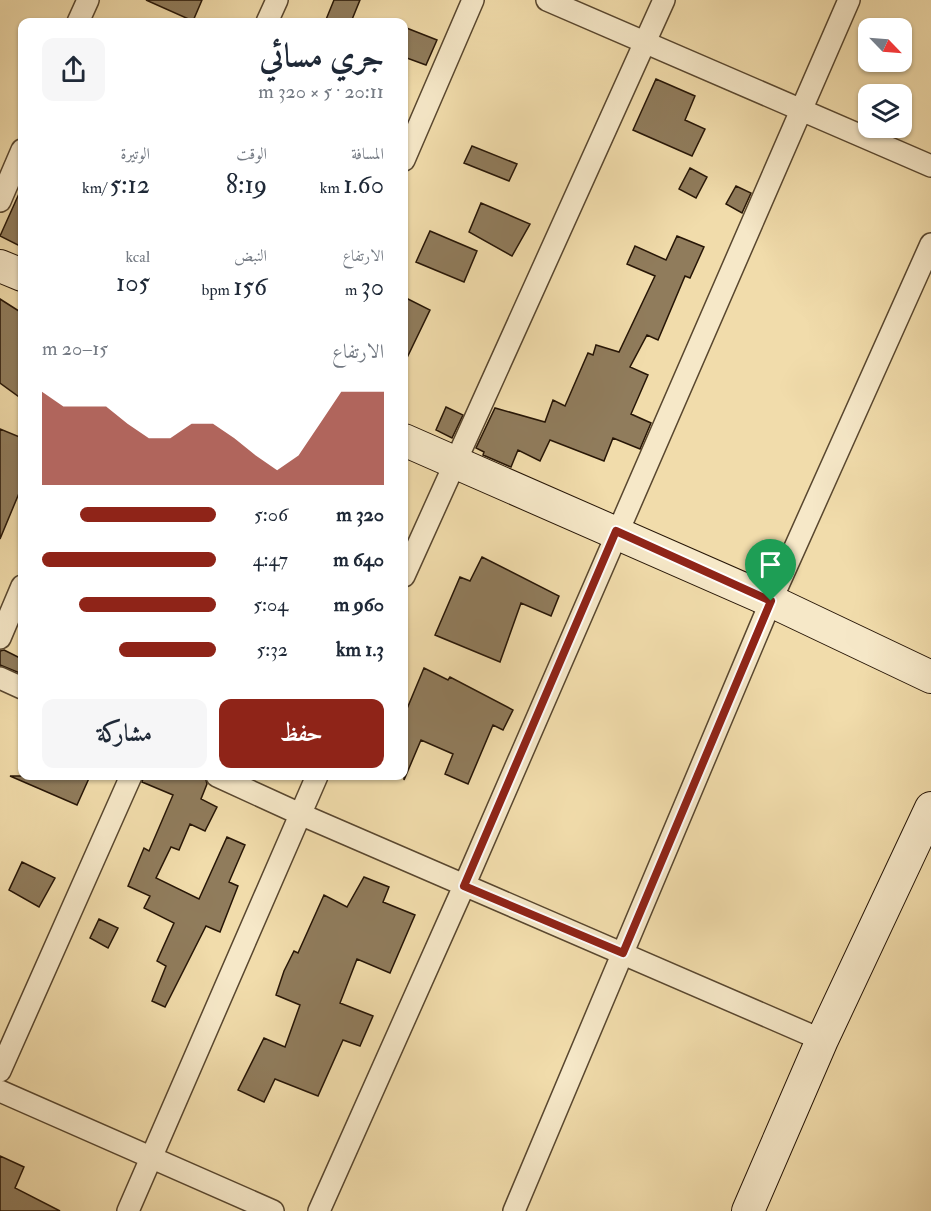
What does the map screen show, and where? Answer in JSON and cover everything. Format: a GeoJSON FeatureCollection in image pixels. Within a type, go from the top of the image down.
{"type":"FeatureCollection","features":[{"type":"Feature","properties":{"kind":"street"},"geometry":{"type":"LineString","coordinates":[[80,18],[88,0]]}},
{"type":"Feature","properties":{"kind":"street"},"geometry":{"type":"LineString","coordinates":[[269,18],[277,0]]}},
{"type":"Feature","properties":{"kind":"street"},"geometry":{"type":"LineString","coordinates":[[408,151],[473,0]]}},
{"type":"Feature","properties":{"kind":"street"},"geometry":{"type":"LineString","coordinates":[[547,0],[931,166]]}},
{"type":"Feature","properties":{"kind":"street"},"geometry":{"type":"LineString","coordinates":[[408,567],[453,462],[646,43],[663,0]]}},
{"type":"Feature","properties":{"kind":"street"},"geometry":{"type":"LineString","coordinates":[[319,1211],[464,886],[616,531],[849,0]]}},
{"type":"Feature","properties":{"kind":"street"},"geometry":{"type":"LineString","coordinates":[[0,201],[18,159]]}},
{"type":"Feature","properties":{"kind":"street"},"geometry":{"type":"LineString","coordinates":[[514,1211],[771,601],[931,244]]}},
{"type":"Feature","properties":{"kind":"street"},"geometry":{"type":"LineString","coordinates":[[0,266],[18,273]]}},
{"type":"Feature","properties":{"kind":"street"},"geometry":{"type":"LineString","coordinates":[[408,442],[616,531],[931,676]]}},
{"type":"Feature","properties":{"kind":"street"},"geometry":{"type":"LineString","coordinates":[[0,638],[18,595]]}},
{"type":"Feature","properties":{"kind":"street"},"geometry":{"type":"LineString","coordinates":[[0,678],[18,686]]}},
{"type":"Feature","properties":{"kind":"street"},"geometry":{"type":"LineString","coordinates":[[0,1071],[129,780]]}},
{"type":"Feature","properties":{"kind":"street"},"geometry":{"type":"LineString","coordinates":[[226,780],[464,886],[822,1040]]}},
{"type":"Feature","properties":{"kind":"street"},"geometry":{"type":"LineString","coordinates":[[128,1211],[315,780]]}},
{"type":"Feature","properties":{"kind":"street"},"geometry":{"type":"LineString","coordinates":[[748,1211],[822,1040],[931,808]]}},
{"type":"Feature","properties":{"kind":"street"},"geometry":{"type":"LineString","coordinates":[[0,1091],[150,1159],[273,1211]]}},
{"type":"Feature","properties":{"kind":"building"},"geometry":{"type":"Polygon","coordinates":[[[146,0],[202,0],[194,18],[186,18],[146,0]]]}},
{"type":"Feature","properties":{"kind":"building"},"geometry":{"type":"Polygon","coordinates":[[[334,0],[360,0],[353,18],[327,18],[334,0]]]}},
{"type":"Feature","properties":{"kind":"building"},"geometry":{"type":"Polygon","coordinates":[[[408,29],[437,40],[426,65],[408,58],[408,29]]]}},
{"type":"Feature","properties":{"kind":"building"},"geometry":{"type":"Polygon","coordinates":[[[656,79],[695,96],[685,120],[705,129],[692,156],[633,130],[656,79]]]}},
{"type":"Feature","properties":{"kind":"building"},"geometry":{"type":"Polygon","coordinates":[[[472,146],[517,164],[509,181],[464,163],[472,146]]]}},
{"type":"Feature","properties":{"kind":"building"},"geometry":{"type":"Polygon","coordinates":[[[690,168],[707,177],[696,198],[679,189],[690,168]]]}},
{"type":"Feature","properties":{"kind":"building"},"geometry":{"type":"Polygon","coordinates":[[[736,186],[751,193],[742,213],[726,204],[736,186]]]}},
{"type":"Feature","properties":{"kind":"building"},"geometry":{"type":"Polygon","coordinates":[[[18,196],[18,245],[0,236],[18,196]]]}},
{"type":"Feature","properties":{"kind":"building"},"geometry":{"type":"Polygon","coordinates":[[[481,203],[530,224],[512,256],[469,232],[481,203]]]}},
{"type":"Feature","properties":{"kind":"building"},"geometry":{"type":"Polygon","coordinates":[[[430,231],[477,251],[464,282],[416,262],[430,231]]]}},
{"type":"Feature","properties":{"kind":"building"},"geometry":{"type":"Polygon","coordinates":[[[677,236],[704,247],[690,278],[685,276],[658,340],[647,335],[630,367],[648,375],[631,414],[651,423],[640,449],[613,438],[604,461],[550,440],[540,461],[518,450],[511,467],[483,455],[484,452],[476,448],[495,408],[545,422],[553,400],[565,406],[588,353],[593,355],[596,345],[619,352],[655,276],[627,264],[635,246],[666,260],[677,236]]]}},
{"type":"Feature","properties":{"kind":"building"},"geometry":{"type":"Polygon","coordinates":[[[0,299],[18,310],[18,396],[0,383],[0,299]]]}},
{"type":"Feature","properties":{"kind":"building"},"geometry":{"type":"Polygon","coordinates":[[[408,299],[430,310],[408,356],[408,299]]]}},
{"type":"Feature","properties":{"kind":"building"},"geometry":{"type":"Polygon","coordinates":[[[446,407],[463,415],[452,438],[436,430],[446,407]]]}},
{"type":"Feature","properties":{"kind":"building"},"geometry":{"type":"Polygon","coordinates":[[[0,429],[18,436],[18,496],[0,539],[0,429]]]}},
{"type":"Feature","properties":{"kind":"building"},"geometry":{"type":"Polygon","coordinates":[[[482,557],[559,596],[551,616],[521,603],[500,662],[435,635],[460,577],[470,581],[482,557]]]}},
{"type":"Feature","properties":{"kind":"building"},"geometry":{"type":"Polygon","coordinates":[[[4,650],[18,657],[18,672],[0,665],[0,651],[4,650]]]}},
{"type":"Feature","properties":{"kind":"building"},"geometry":{"type":"Polygon","coordinates":[[[424,668],[448,680],[450,677],[513,710],[503,730],[493,725],[468,784],[445,774],[453,754],[421,740],[408,771],[408,706],[424,668]]]}},
{"type":"Feature","properties":{"kind":"building"},"geometry":{"type":"Polygon","coordinates":[[[19,780],[88,780],[77,805],[19,780]]]}},
{"type":"Feature","properties":{"kind":"building"},"geometry":{"type":"Polygon","coordinates":[[[143,780],[206,780],[207,784],[201,799],[217,807],[205,831],[190,824],[179,850],[171,847],[156,878],[199,899],[227,837],[245,845],[229,882],[238,886],[220,932],[206,926],[165,1007],[152,1001],[166,966],[157,961],[174,923],[144,908],[150,896],[128,886],[144,848],[149,851],[173,795],[142,782],[143,780]]]}},
{"type":"Feature","properties":{"kind":"building"},"geometry":{"type":"Polygon","coordinates":[[[22,862],[55,878],[39,907],[9,890],[22,862]]]}},
{"type":"Feature","properties":{"kind":"building"},"geometry":{"type":"Polygon","coordinates":[[[364,877],[389,887],[383,902],[415,915],[390,973],[357,959],[340,1003],[373,1016],[360,1046],[343,1040],[318,1096],[275,1079],[264,1102],[238,1090],[264,1038],[285,1047],[300,1005],[276,995],[284,971],[294,951],[298,953],[324,895],[347,907],[364,877]]]}},
{"type":"Feature","properties":{"kind":"building"},"geometry":{"type":"Polygon","coordinates":[[[99,919],[118,928],[108,948],[90,938],[99,919]]]}},
{"type":"Feature","properties":{"kind":"building"},"geometry":{"type":"Polygon","coordinates":[[[0,1156],[24,1167],[15,1188],[60,1211],[0,1211],[0,1156]]]}},
{"type":"Feature","properties":{"kind":"route"},"geometry":{"type":"LineString","coordinates":[[616,531],[771,601],[623,953],[464,886],[616,531]]}}]}
